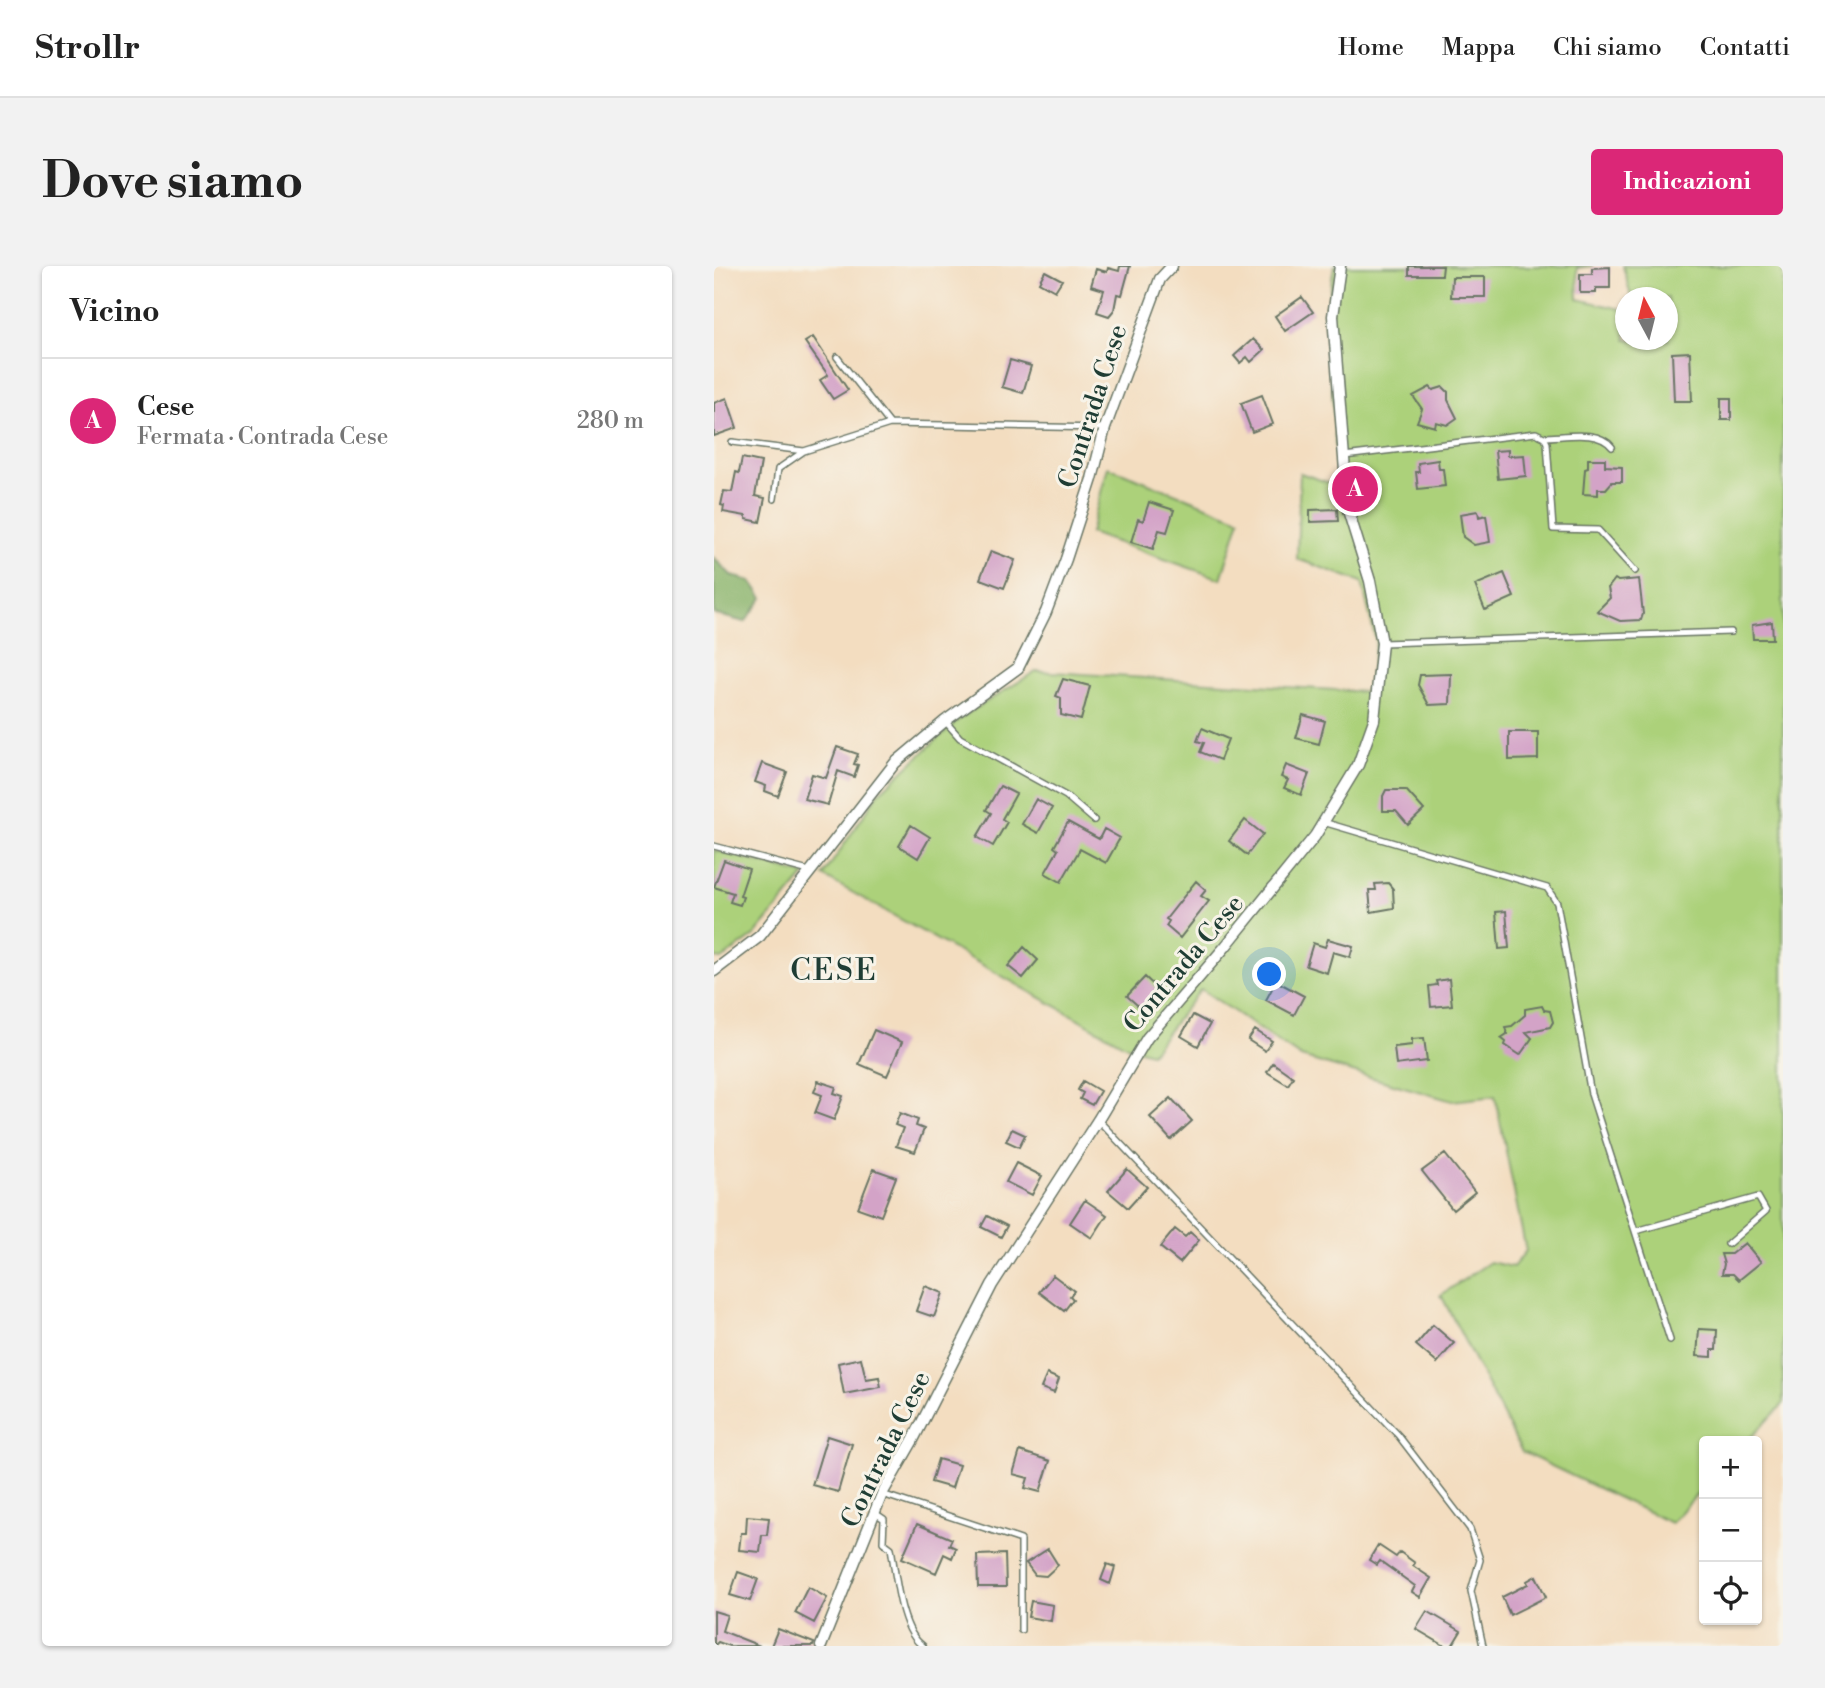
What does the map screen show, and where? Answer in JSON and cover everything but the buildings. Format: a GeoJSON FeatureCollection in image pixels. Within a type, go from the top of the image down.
{"type":"FeatureCollection","features":[{"type":"Feature","properties":{"kind":"street","name":"Contrada Cese"},"geometry":{"type":"LineString","coordinates":[[714,971],[760,936],[895,762],[945,721],[1018,668],[1046,612],[1066,559],[1093,478],[1105,428],[1160,279],[1172,266]]}},
{"type":"Feature","properties":{"kind":"street","name":"Contrada Cese"},"geometry":{"type":"LineString","coordinates":[[821,1646],[882,1494],[913,1440],[992,1285],[1147,1038],[1315,836],[1358,765],[1374,720],[1382,643],[1370,581],[1348,510],[1333,316],[1340,266]]}},
{"type":"Feature","properties":{"kind":"lane"},"geometry":{"type":"LineString","coordinates":[[837,357],[890,424]]}},
{"type":"Feature","properties":{"kind":"lane"},"geometry":{"type":"LineString","coordinates":[[774,499],[778,469],[804,451],[890,424],[1105,428]]}},
{"type":"Feature","properties":{"kind":"lane"},"geometry":{"type":"LineString","coordinates":[[1344,456],[1536,433],[1544,437],[1596,436],[1607,441],[1612,447]]}},
{"type":"Feature","properties":{"kind":"lane"},"geometry":{"type":"LineString","coordinates":[[1544,437],[1547,443],[1553,529],[1598,530],[1635,571]]}},
{"type":"Feature","properties":{"kind":"lane"},"geometry":{"type":"LineString","coordinates":[[732,442],[804,451]]}},
{"type":"Feature","properties":{"kind":"lane"},"geometry":{"type":"LineString","coordinates":[[1382,643],[1731,632]]}},
{"type":"Feature","properties":{"kind":"lane"},"geometry":{"type":"LineString","coordinates":[[945,721],[960,738],[1066,796],[1094,820]]}},
{"type":"Feature","properties":{"kind":"lane"},"geometry":{"type":"LineString","coordinates":[[1323,822],[1547,888],[1557,903],[1591,1094],[1670,1340]]}},
{"type":"Feature","properties":{"kind":"lane"},"geometry":{"type":"LineString","coordinates":[[714,846],[812,872]]}},
{"type":"Feature","properties":{"kind":"lane"},"geometry":{"type":"LineString","coordinates":[[1098,1120],[1398,1435],[1470,1529],[1480,1560],[1471,1591],[1483,1646]]}},
{"type":"Feature","properties":{"kind":"lane"},"geometry":{"type":"LineString","coordinates":[[1636,1231],[1758,1197],[1766,1211],[1728,1244]]}},
{"type":"Feature","properties":{"kind":"lane"},"geometry":{"type":"LineString","coordinates":[[882,1494],[1021,1540],[1021,1630]]}},
{"type":"Feature","properties":{"kind":"lane"},"geometry":{"type":"LineString","coordinates":[[875,1513],[884,1519],[883,1542],[891,1548],[905,1619],[916,1641],[923,1646]]}},
{"type":"Feature","properties":{"kind":"green space"},"geometry":{"type":"Polygon","coordinates":[[[1334,266],[1593,266],[1577,268],[1578,299],[1615,308],[1615,350],[1678,350],[1678,287],[1628,287],[1623,266],[1783,266],[1783,1404],[1752,1436],[1699,1436],[1699,1492],[1671,1523],[1522,1452],[1441,1295],[1490,1262],[1513,1267],[1526,1251],[1495,1096],[1452,1101],[1301,1057],[1201,989],[1151,1053],[1127,1046],[823,876],[878,794],[959,719],[1036,671],[1367,692],[1376,642],[1362,582],[1297,559],[1300,473],[1338,486],[1327,310],[1334,266]]]}},
{"type":"Feature","properties":{"kind":"green space"},"geometry":{"type":"Polygon","coordinates":[[[1108,467],[1240,519],[1221,579],[1090,533],[1108,467]]]}},
{"type":"Feature","properties":{"kind":"green space"},"geometry":{"type":"Polygon","coordinates":[[[714,558],[732,576],[751,581],[763,598],[745,622],[714,614],[714,558]]]}},
{"type":"Feature","properties":{"kind":"green space"},"geometry":{"type":"Polygon","coordinates":[[[714,850],[805,875],[755,935],[722,959],[714,958],[714,850]]]}},
{"type":"Feature","properties":{"kind":"place","name":"Cese"},"geometry":{"type":"Point","coordinates":[1355,489]}},
{"type":"Feature","properties":{"kind":"district","name":"CESE"},"geometry":{"type":"Point","coordinates":[834,970]}}]}
